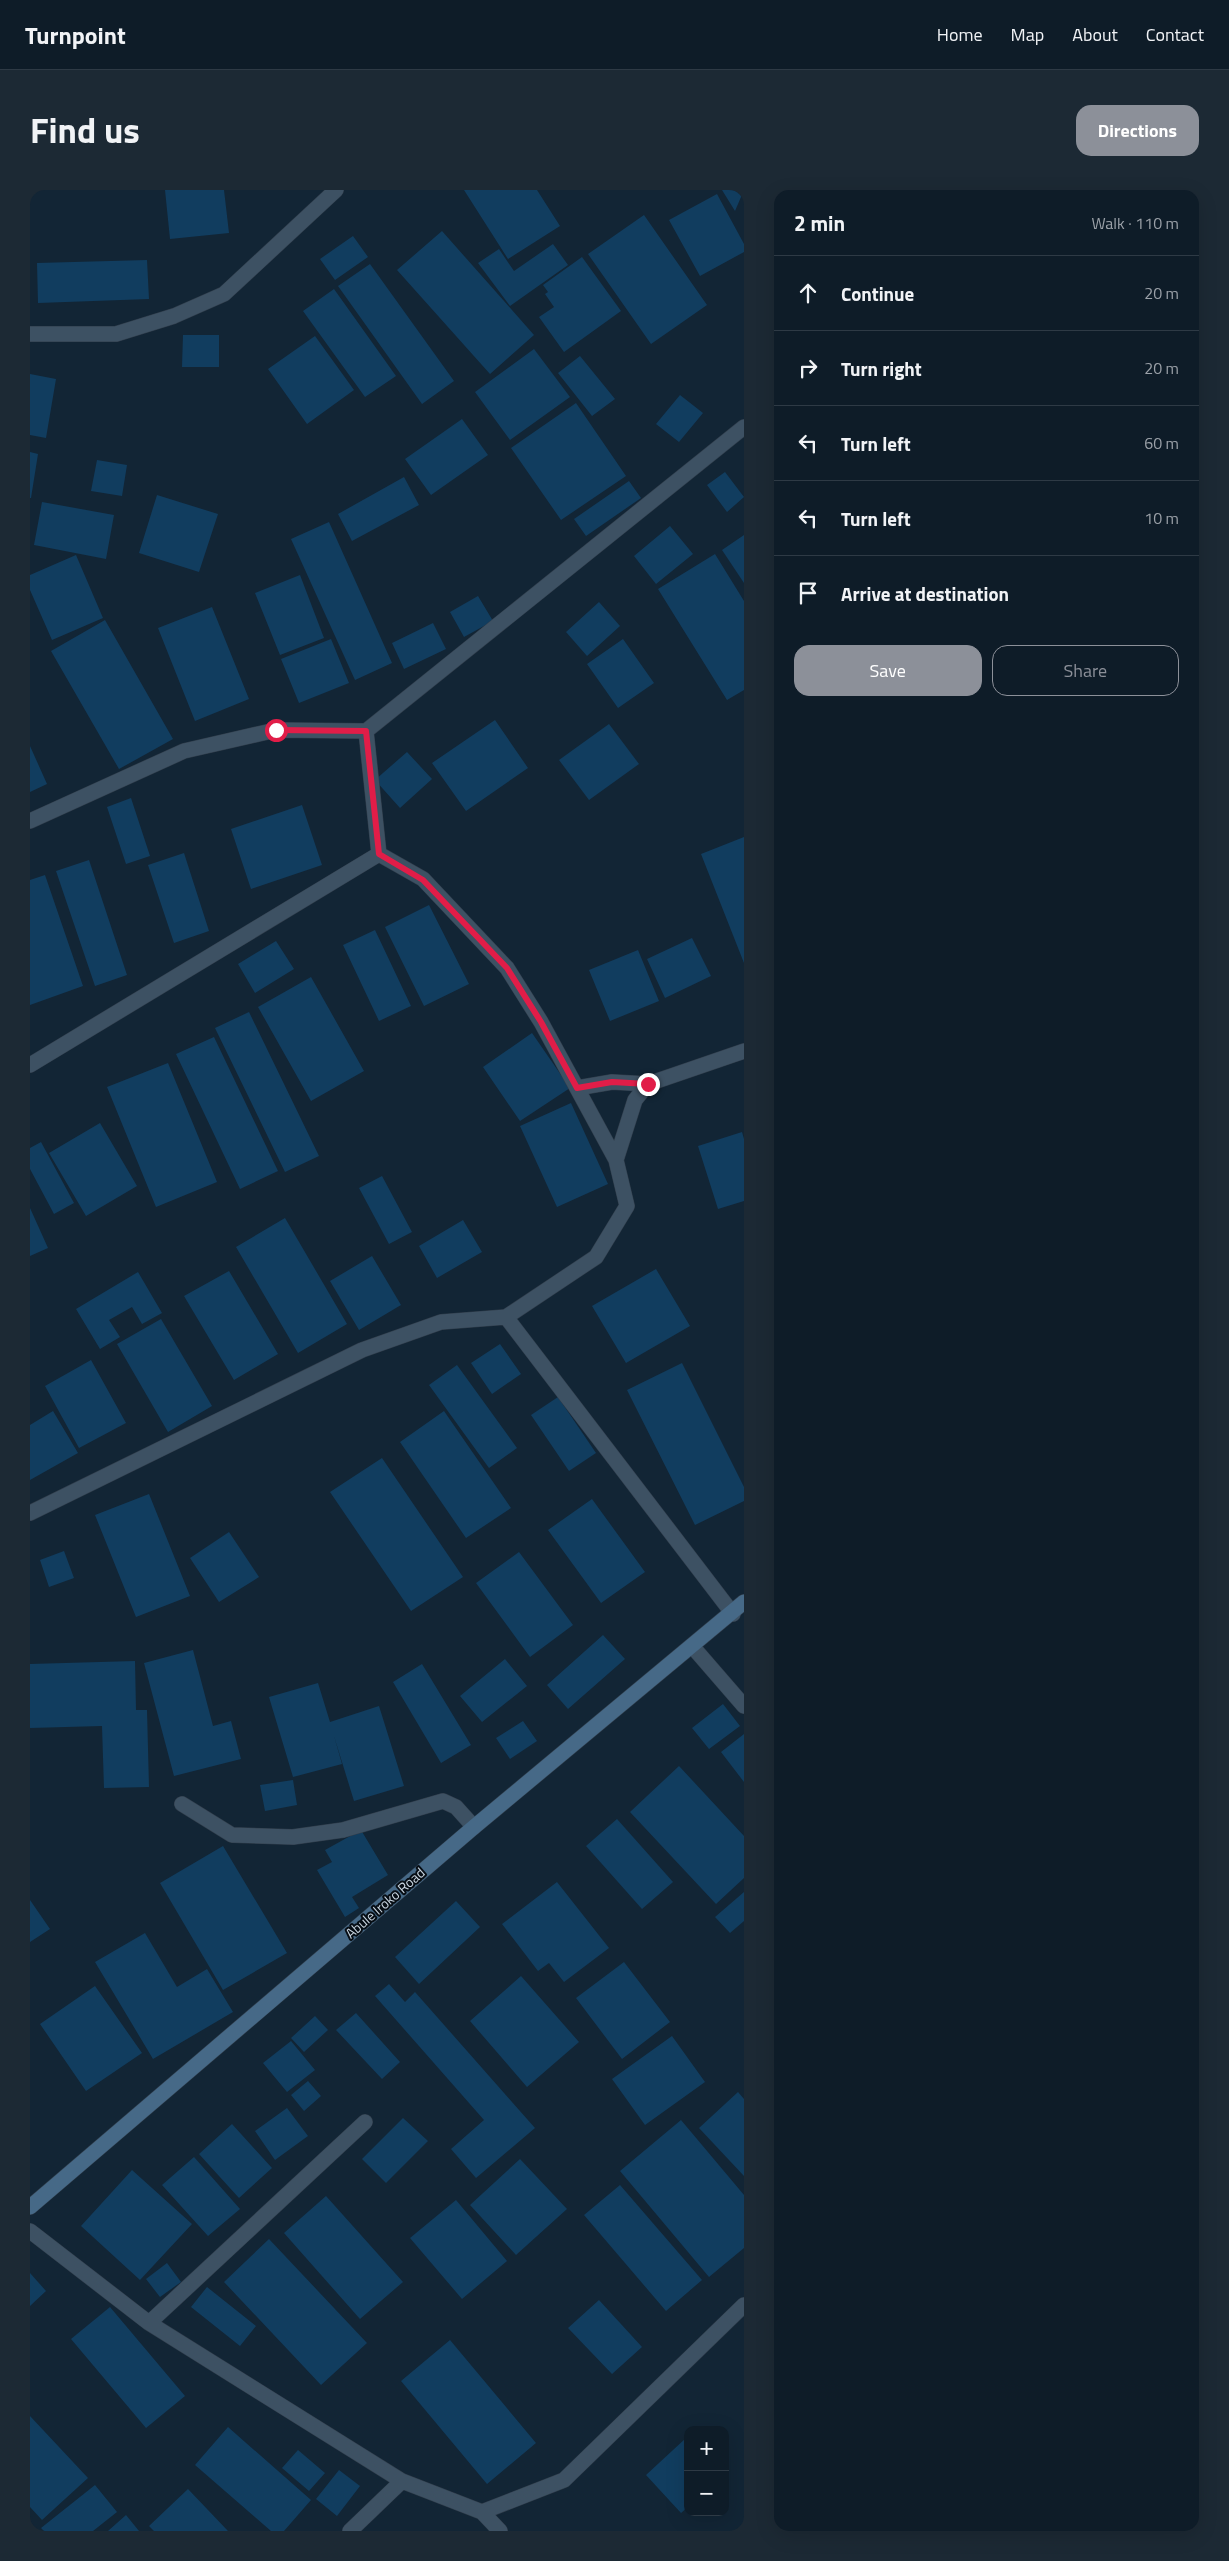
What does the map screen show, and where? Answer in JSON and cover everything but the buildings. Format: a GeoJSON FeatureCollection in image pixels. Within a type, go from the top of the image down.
{"type":"FeatureCollection","features":[{"type":"Feature","properties":{"kind":"street"},"geometry":{"type":"LineString","coordinates":[[30,334],[116,334],[174,316],[224,294],[336,190]]}},
{"type":"Feature","properties":{"kind":"street"},"geometry":{"type":"LineString","coordinates":[[30,821],[184,752],[276,730],[366,731],[744,427]]}},
{"type":"Feature","properties":{"kind":"street"},"geometry":{"type":"LineString","coordinates":[[366,731],[379,854]]}},
{"type":"Feature","properties":{"kind":"street"},"geometry":{"type":"LineString","coordinates":[[30,1065],[379,854]]}},
{"type":"Feature","properties":{"kind":"street"},"geometry":{"type":"LineString","coordinates":[[30,1513],[362,1350],[441,1322],[506,1316],[596,1257],[627,1206],[616,1160],[541,1022],[507,968],[423,880],[379,854]]}},
{"type":"Feature","properties":{"kind":"street"},"geometry":{"type":"LineString","coordinates":[[577,1088],[612,1082],[648,1084],[744,1051]]}},
{"type":"Feature","properties":{"kind":"street"},"geometry":{"type":"LineString","coordinates":[[616,1160],[635,1100],[648,1084]]}},
{"type":"Feature","properties":{"kind":"street"},"geometry":{"type":"LineString","coordinates":[[506,1316],[733,1614]]}},
{"type":"Feature","properties":{"kind":"street","name":"Abule Iroko Road"},"geometry":{"type":"LineString","coordinates":[[30,2207],[474,1827],[733,1614],[744,1602]]}},
{"type":"Feature","properties":{"kind":"street"},"geometry":{"type":"LineString","coordinates":[[692,1646],[744,1706]]}},
{"type":"Feature","properties":{"kind":"street"},"geometry":{"type":"LineString","coordinates":[[182,1804],[232,1835],[294,1837],[343,1830],[442,1801],[456,1807],[474,1827]]}},
{"type":"Feature","properties":{"kind":"street"},"geometry":{"type":"LineString","coordinates":[[149,2323],[365,2122]]}},
{"type":"Feature","properties":{"kind":"street"},"geometry":{"type":"LineString","coordinates":[[30,2231],[149,2323],[402,2481],[482,2512],[500,2531]]}},
{"type":"Feature","properties":{"kind":"street"},"geometry":{"type":"LineString","coordinates":[[482,2512],[564,2480],[744,2305]]}},
{"type":"Feature","properties":{"kind":"street"},"geometry":{"type":"LineString","coordinates":[[350,2531],[402,2481]]}},
{"type":"Feature","properties":{"kind":"route"},"geometry":{"type":"LineString","coordinates":[[276,730],[366,731],[379,854],[423,880],[507,968],[541,1022],[577,1088],[612,1082],[648,1084]]}}]}
